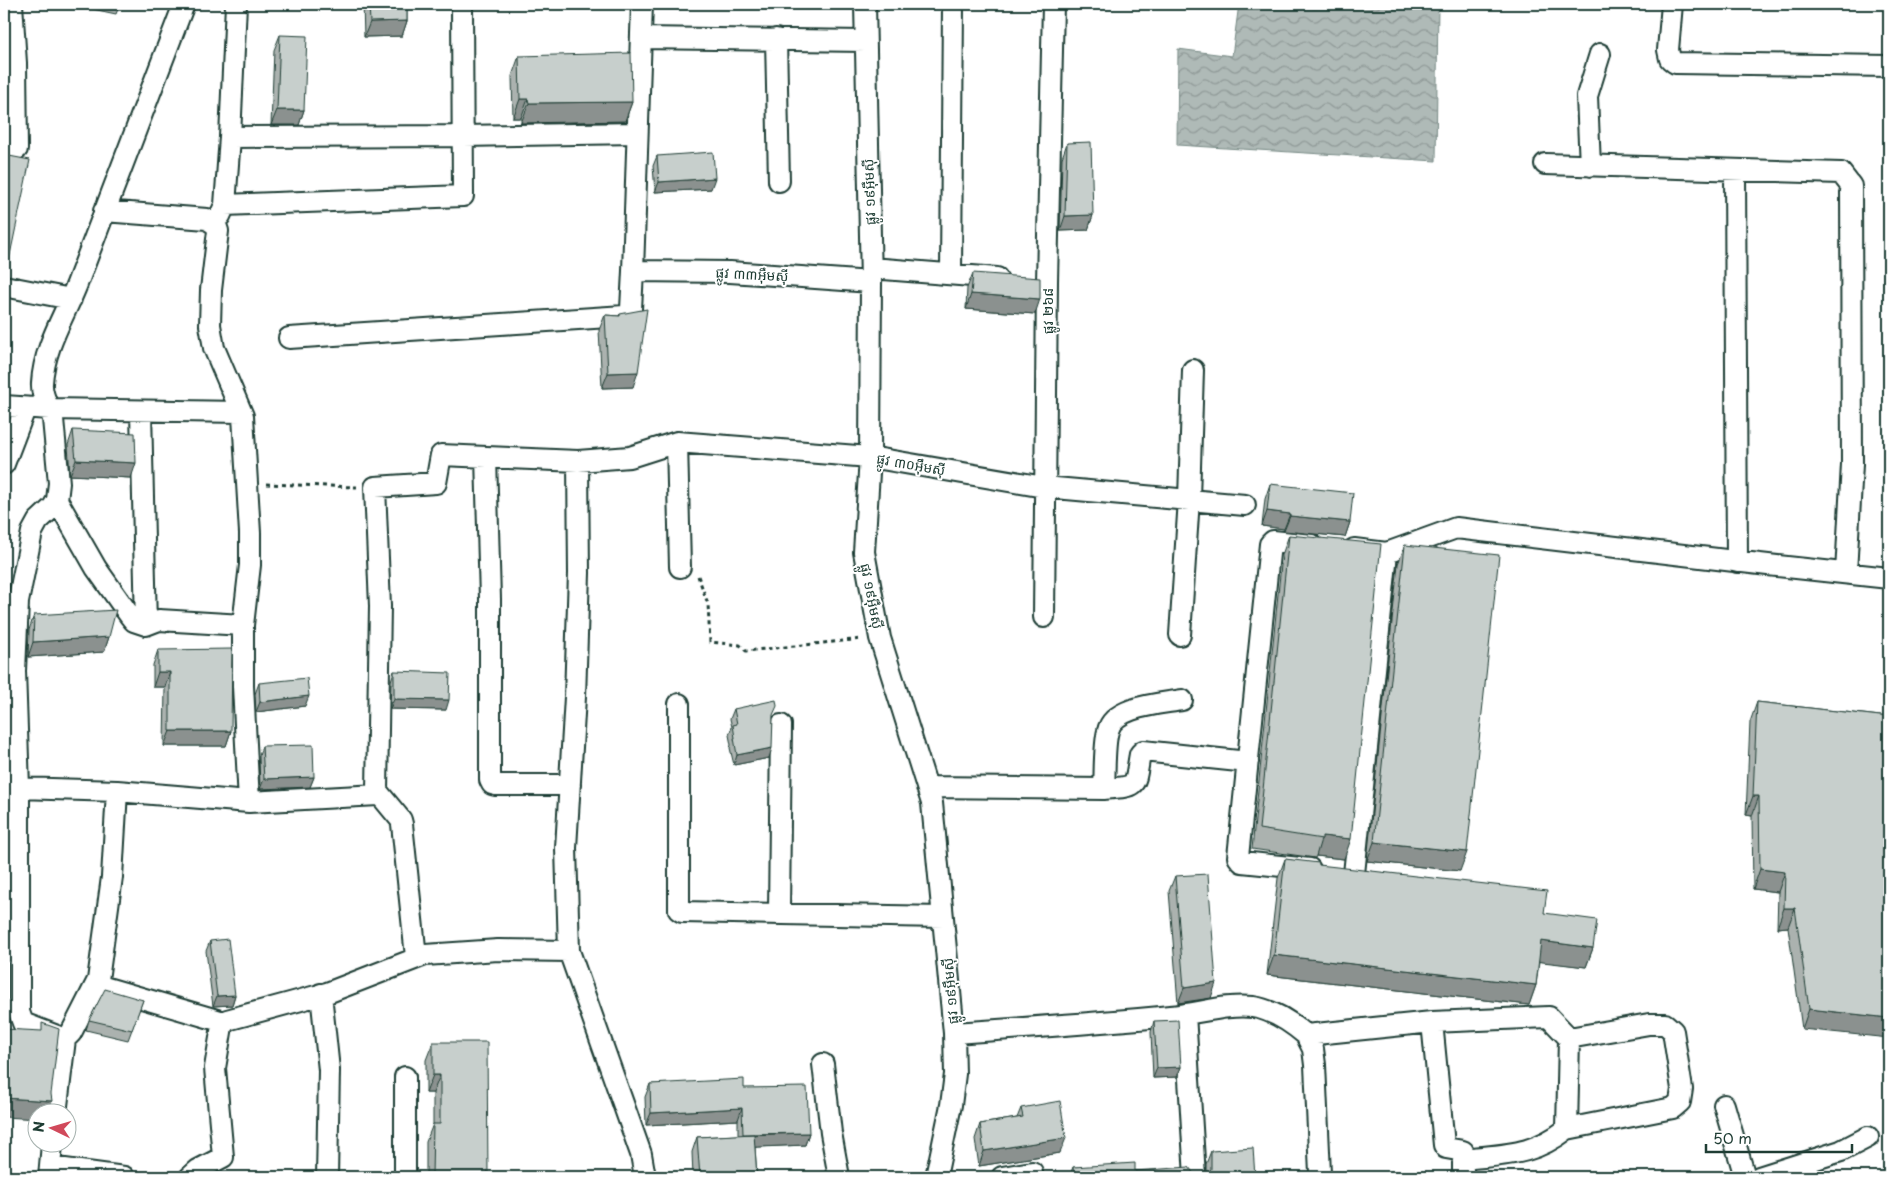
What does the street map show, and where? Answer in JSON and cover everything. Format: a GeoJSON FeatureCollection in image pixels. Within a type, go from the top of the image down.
{"type":"FeatureCollection","features":[{"type":"Feature","properties":{"kind":"street"},"geometry":{"type":"LineString","coordinates":[[12,4],[10,64],[17,149]]}},
{"type":"Feature","properties":{"kind":"street"},"geometry":{"type":"LineString","coordinates":[[65,1039],[23,1023],[19,1012],[13,783],[18,602],[32,532],[38,521],[53,507],[59,483],[54,428],[50,409],[43,396],[42,389],[48,348],[71,299],[184,4]]}},
{"type":"Feature","properties":{"kind":"street"},"geometry":{"type":"LineString","coordinates":[[216,225],[225,205],[236,4]]}},
{"type":"Feature","properties":{"kind":"street"},"geometry":{"type":"LineString","coordinates":[[225,205],[460,197],[464,194],[462,4]]}},
{"type":"Feature","properties":{"kind":"street"},"geometry":{"type":"LineString","coordinates":[[290,338],[624,316],[628,314],[631,309],[633,270],[642,4]]}},
{"type":"Feature","properties":{"kind":"street","name":"ផ្លូវ ១៩អ៊ឹមស៊ី"},"geometry":{"type":"LineString","coordinates":[[866,4],[865,41],[871,275],[870,457],[864,552],[880,638],[932,804],[954,1033],[955,1074],[936,1177]]}},
{"type":"Feature","properties":{"kind":"street"},"geometry":{"type":"LineString","coordinates":[[951,274],[953,4]]}},
{"type":"Feature","properties":{"kind":"street","name":"ផ្លូវ ២៦៨"},"geometry":{"type":"LineString","coordinates":[[1044,617],[1044,487],[1031,281],[1053,4]]}},
{"type":"Feature","properties":{"kind":"street"},"geometry":{"type":"LineString","coordinates":[[1672,4],[1668,50],[1670,59],[1675,63],[1889,66]]}},
{"type":"Feature","properties":{"kind":"street"},"geometry":{"type":"LineString","coordinates":[[641,38],[865,41]]}},
{"type":"Feature","properties":{"kind":"street"},"geometry":{"type":"LineString","coordinates":[[776,39],[779,181]]}},
{"type":"Feature","properties":{"kind":"street"},"geometry":{"type":"LineString","coordinates":[[1590,166],[1587,96],[1600,54]]}},
{"type":"Feature","properties":{"kind":"street"},"geometry":{"type":"LineString","coordinates":[[230,137],[637,133]]}},
{"type":"Feature","properties":{"kind":"street"},"geometry":{"type":"LineString","coordinates":[[1545,164],[1841,173],[1851,186],[1852,464],[1846,573]]}},
{"type":"Feature","properties":{"kind":"street"},"geometry":{"type":"LineString","coordinates":[[1735,170],[1737,562]]}},
{"type":"Feature","properties":{"kind":"street"},"geometry":{"type":"LineString","coordinates":[[104,210],[207,219],[216,225],[218,231],[211,290],[212,336],[214,348],[243,416],[248,484],[250,566],[243,625],[243,686],[250,802]]}},
{"type":"Feature","properties":{"kind":"street","name":"ផ្លូវ ៣៣អ៊ឹមស៊ី"},"geometry":{"type":"LineString","coordinates":[[633,270],[871,275],[951,274],[1031,281]]}},
{"type":"Feature","properties":{"kind":"street"},"geometry":{"type":"LineString","coordinates":[[4,286],[71,299]]}},
{"type":"Feature","properties":{"kind":"street"},"geometry":{"type":"LineString","coordinates":[[1180,635],[1189,499],[1192,370]]}},
{"type":"Feature","properties":{"kind":"street"},"geometry":{"type":"LineString","coordinates":[[4,406],[25,409],[241,412]]}},
{"type":"Feature","properties":{"kind":"street"},"geometry":{"type":"LineString","coordinates":[[4,464],[25,409]]}},
{"type":"Feature","properties":{"kind":"street"},"geometry":{"type":"LineString","coordinates":[[142,411],[146,625]]}},
{"type":"Feature","properties":{"kind":"street"},"geometry":{"type":"LineString","coordinates":[[677,442],[680,567]]}},
{"type":"Feature","properties":{"kind":"street","name":"ផ្លូវ ៣០អ៊ឹមស៊ី"},"geometry":{"type":"LineString","coordinates":[[375,487],[436,483],[441,455],[578,461],[630,457],[677,442],[870,457],[1044,487],[1245,505]]}},
{"type":"Feature","properties":{"kind":"street"},"geometry":{"type":"LineString","coordinates":[[486,457],[490,599],[490,780],[496,786],[570,784]]}},
{"type":"Feature","properties":{"kind":"street"},"geometry":{"type":"LineString","coordinates":[[578,461],[579,573],[575,697],[566,848],[570,951],[641,1154],[645,1177]]}},
{"type":"Feature","properties":{"kind":"street"},"geometry":{"type":"LineString","coordinates":[[375,487],[380,606],[377,788],[378,795],[401,820],[402,824],[416,957]]}},
{"type":"Feature","properties":{"kind":"street"},"geometry":{"type":"LineString","coordinates":[[56,500],[96,568],[134,621],[146,625],[159,620],[243,625]]}},
{"type":"Feature","properties":{"kind":"street"},"geometry":{"type":"LineString","coordinates":[[1387,553],[1347,873],[1242,862],[1239,860],[1248,762],[1270,544],[1274,541],[1387,553],[1456,528],[1737,562],[1889,578]]}},
{"type":"Feature","properties":{"kind":"street"},"geometry":{"type":"LineString","coordinates":[[1104,789],[1108,730],[1115,718],[1127,712],[1182,700]]}},
{"type":"Feature","properties":{"kind":"street"},"geometry":{"type":"LineString","coordinates":[[679,704],[679,910],[682,912],[944,917]]}},
{"type":"Feature","properties":{"kind":"street"},"geometry":{"type":"LineString","coordinates":[[778,914],[781,725]]}},
{"type":"Feature","properties":{"kind":"street"},"geometry":{"type":"LineString","coordinates":[[927,787],[1104,789],[1130,787],[1135,781],[1140,754],[1143,751],[1248,762]]}},
{"type":"Feature","properties":{"kind":"street"},"geometry":{"type":"LineString","coordinates":[[13,783],[250,802],[378,795]]}},
{"type":"Feature","properties":{"kind":"street"},"geometry":{"type":"LineString","coordinates":[[57,1104],[65,1039],[71,1033],[97,985],[112,878],[117,791]]}},
{"type":"Feature","properties":{"kind":"street"},"geometry":{"type":"LineString","coordinates":[[190,1177],[198,1170],[222,1159],[224,1154],[215,1068],[222,1026],[227,1020],[327,993],[425,955],[498,950],[570,951]]}},
{"type":"Feature","properties":{"kind":"street"},"geometry":{"type":"LineString","coordinates":[[97,985],[224,1022]]}},
{"type":"Feature","properties":{"kind":"street"},"geometry":{"type":"LineString","coordinates":[[321,994],[329,1070],[327,1177]]}},
{"type":"Feature","properties":{"kind":"street"},"geometry":{"type":"LineString","coordinates":[[954,1033],[1186,1014],[1225,1006],[1255,1008],[1281,1018],[1306,1035],[1313,1049],[1320,1173]]}},
{"type":"Feature","properties":{"kind":"street"},"geometry":{"type":"LineString","coordinates":[[1186,1014],[1195,1177]]}},
{"type":"Feature","properties":{"kind":"street"},"geometry":{"type":"LineString","coordinates":[[1306,1035],[1432,1022],[1549,1016],[1569,1038],[1568,1129]]}},
{"type":"Feature","properties":{"kind":"street"},"geometry":{"type":"LineString","coordinates":[[1432,1022],[1444,1145],[1446,1148],[1464,1151],[1463,1168],[1522,1153],[1551,1142],[1568,1129],[1673,1108],[1680,1102],[1682,1089],[1673,1031],[1665,1024],[1649,1024],[1569,1038]]}},
{"type":"Feature","properties":{"kind":"street"},"geometry":{"type":"LineString","coordinates":[[823,1064],[831,1133],[839,1177]]}},
{"type":"Feature","properties":{"kind":"street"},"geometry":{"type":"LineString","coordinates":[[404,1177],[405,1077]]}},
{"type":"Feature","properties":{"kind":"street"},"geometry":{"type":"LineString","coordinates":[[1724,1105],[1745,1177]]}},
{"type":"Feature","properties":{"kind":"street"},"geometry":{"type":"LineString","coordinates":[[1759,1177],[1841,1151],[1868,1136]]}},
{"type":"Feature","properties":{"kind":"street"},"geometry":{"type":"LineString","coordinates":[[51,1154],[49,1172],[124,1177]]}},
{"type":"Feature","properties":{"kind":"street"},"geometry":{"type":"LineString","coordinates":[[1002,1177],[1032,1172]]}},
{"type":"Feature","properties":{"kind":"path"},"geometry":{"type":"LineString","coordinates":[[248,484],[375,487]]}},
{"type":"Feature","properties":{"kind":"path"},"geometry":{"type":"LineString","coordinates":[[680,567],[696,569],[708,604],[710,642],[740,645],[746,651],[880,638]]}},
{"type":"Feature","properties":{"kind":"water"},"geometry":{"type":"Polygon","coordinates":[[[1239,4],[1438,4],[1436,161],[1177,145],[1178,49],[1232,56],[1239,4]]]}},
{"type":"Feature","properties":{"kind":"building"},"geometry":{"type":"Polygon","coordinates":[[[369,4],[407,4],[407,21],[370,22],[369,4]]]}},
{"type":"Feature","properties":{"kind":"building"},"geometry":{"type":"Polygon","coordinates":[[[280,35],[307,36],[304,110],[277,110],[280,35]]]}},
{"type":"Feature","properties":{"kind":"building"},"geometry":{"type":"Polygon","coordinates":[[[631,53],[632,102],[529,103],[528,99],[520,99],[519,56],[631,53]]]}},
{"type":"Feature","properties":{"kind":"building"},"geometry":{"type":"Polygon","coordinates":[[[1091,142],[1093,215],[1065,216],[1067,143],[1091,142]]]}},
{"type":"Feature","properties":{"kind":"building"},"geometry":{"type":"Polygon","coordinates":[[[713,152],[715,178],[659,182],[657,156],[713,152]]]}},
{"type":"Feature","properties":{"kind":"building"},"geometry":{"type":"Polygon","coordinates":[[[4,155],[30,160],[10,255],[5,257],[4,256],[4,155]]]}},
{"type":"Feature","properties":{"kind":"building"},"geometry":{"type":"Polygon","coordinates":[[[973,273],[1040,278],[1040,299],[971,294],[973,273]]]}},
{"type":"Feature","properties":{"kind":"building"},"geometry":{"type":"Polygon","coordinates":[[[647,309],[638,372],[608,373],[605,315],[620,316],[620,314],[647,309]]]}},
{"type":"Feature","properties":{"kind":"building"},"geometry":{"type":"Polygon","coordinates":[[[73,430],[135,433],[136,463],[76,460],[73,430]]]}},
{"type":"Feature","properties":{"kind":"building"},"geometry":{"type":"Polygon","coordinates":[[[1270,484],[1353,493],[1350,522],[1290,516],[1290,514],[1267,511],[1270,484]]]}},
{"type":"Feature","properties":{"kind":"building"},"geometry":{"type":"Polygon","coordinates":[[[1289,535],[1381,544],[1351,839],[1322,836],[1322,839],[1259,829],[1289,535]]]}},
{"type":"Feature","properties":{"kind":"building"},"geometry":{"type":"Polygon","coordinates":[[[1405,545],[1499,555],[1467,852],[1374,842],[1405,545]]]}},
{"type":"Feature","properties":{"kind":"building"},"geometry":{"type":"Polygon","coordinates":[[[116,610],[109,637],[33,642],[34,615],[116,610]]]}},
{"type":"Feature","properties":{"kind":"building"},"geometry":{"type":"Polygon","coordinates":[[[232,649],[231,731],[170,731],[170,672],[158,672],[158,650],[232,649]]]}},
{"type":"Feature","properties":{"kind":"building"},"geometry":{"type":"Polygon","coordinates":[[[394,671],[450,673],[449,700],[394,699],[394,671]]]}},
{"type":"Feature","properties":{"kind":"building"},"geometry":{"type":"Polygon","coordinates":[[[307,678],[309,696],[260,702],[259,683],[307,678]]]}},
{"type":"Feature","properties":{"kind":"building"},"geometry":{"type":"Polygon","coordinates":[[[776,700],[777,706],[773,715],[772,748],[737,755],[733,725],[737,724],[734,709],[776,700]]]}},
{"type":"Feature","properties":{"kind":"building"},"geometry":{"type":"Polygon","coordinates":[[[1757,702],[1889,717],[1889,886],[1885,886],[1889,913],[1889,1018],[1809,1009],[1795,908],[1784,908],[1785,872],[1760,869],[1759,796],[1753,796],[1757,702]]]}},
{"type":"Feature","properties":{"kind":"building"},"geometry":{"type":"Polygon","coordinates":[[[313,745],[314,777],[264,779],[262,746],[313,745]]]}},
{"type":"Feature","properties":{"kind":"building"},"geometry":{"type":"Polygon","coordinates":[[[1285,859],[1319,863],[1319,865],[1547,891],[1544,913],[1597,920],[1593,948],[1541,941],[1536,985],[1274,955],[1285,859]]]}},
{"type":"Feature","properties":{"kind":"building"},"geometry":{"type":"Polygon","coordinates":[[[1208,874],[1216,983],[1184,988],[1175,876],[1208,874]]]}},
{"type":"Feature","properties":{"kind":"building"},"geometry":{"type":"Polygon","coordinates":[[[228,939],[235,995],[217,996],[210,941],[228,939]]]}},
{"type":"Feature","properties":{"kind":"building"},"geometry":{"type":"Polygon","coordinates":[[[105,989],[143,1000],[132,1030],[89,1020],[105,989]]]}},
{"type":"Feature","properties":{"kind":"building"},"geometry":{"type":"Polygon","coordinates":[[[1178,1020],[1181,1067],[1157,1068],[1154,1021],[1178,1020]]]}},
{"type":"Feature","properties":{"kind":"building"},"geometry":{"type":"Polygon","coordinates":[[[42,1023],[59,1029],[51,1094],[52,1101],[4,1098],[4,1029],[42,1031],[42,1023]]]}},
{"type":"Feature","properties":{"kind":"building"},"geometry":{"type":"Polygon","coordinates":[[[433,1042],[487,1042],[488,1177],[432,1176],[433,1124],[440,1124],[440,1075],[433,1075],[433,1042]]]}},
{"type":"Feature","properties":{"kind":"building"},"geometry":{"type":"Polygon","coordinates":[[[744,1079],[744,1088],[807,1087],[809,1133],[743,1134],[742,1108],[651,1113],[650,1084],[744,1079]]]}},
{"type":"Feature","properties":{"kind":"building"},"geometry":{"type":"Polygon","coordinates":[[[1060,1101],[1066,1138],[984,1151],[980,1124],[1023,1117],[1021,1108],[1060,1101]]]}},
{"type":"Feature","properties":{"kind":"building"},"geometry":{"type":"Polygon","coordinates":[[[754,1134],[757,1177],[700,1177],[697,1137],[754,1134]]]}},
{"type":"Feature","properties":{"kind":"building"},"geometry":{"type":"Polygon","coordinates":[[[1253,1148],[1255,1177],[1074,1177],[1073,1167],[1135,1163],[1135,1171],[1189,1167],[1194,1174],[1201,1176],[1207,1174],[1211,1169],[1211,1151],[1253,1148]]]}},
{"type":"Feature","properties":{"kind":"building"},"geometry":{"type":"Polygon","coordinates":[[[583,1174],[647,1174],[647,1177],[583,1177],[583,1174]]]}}]}
